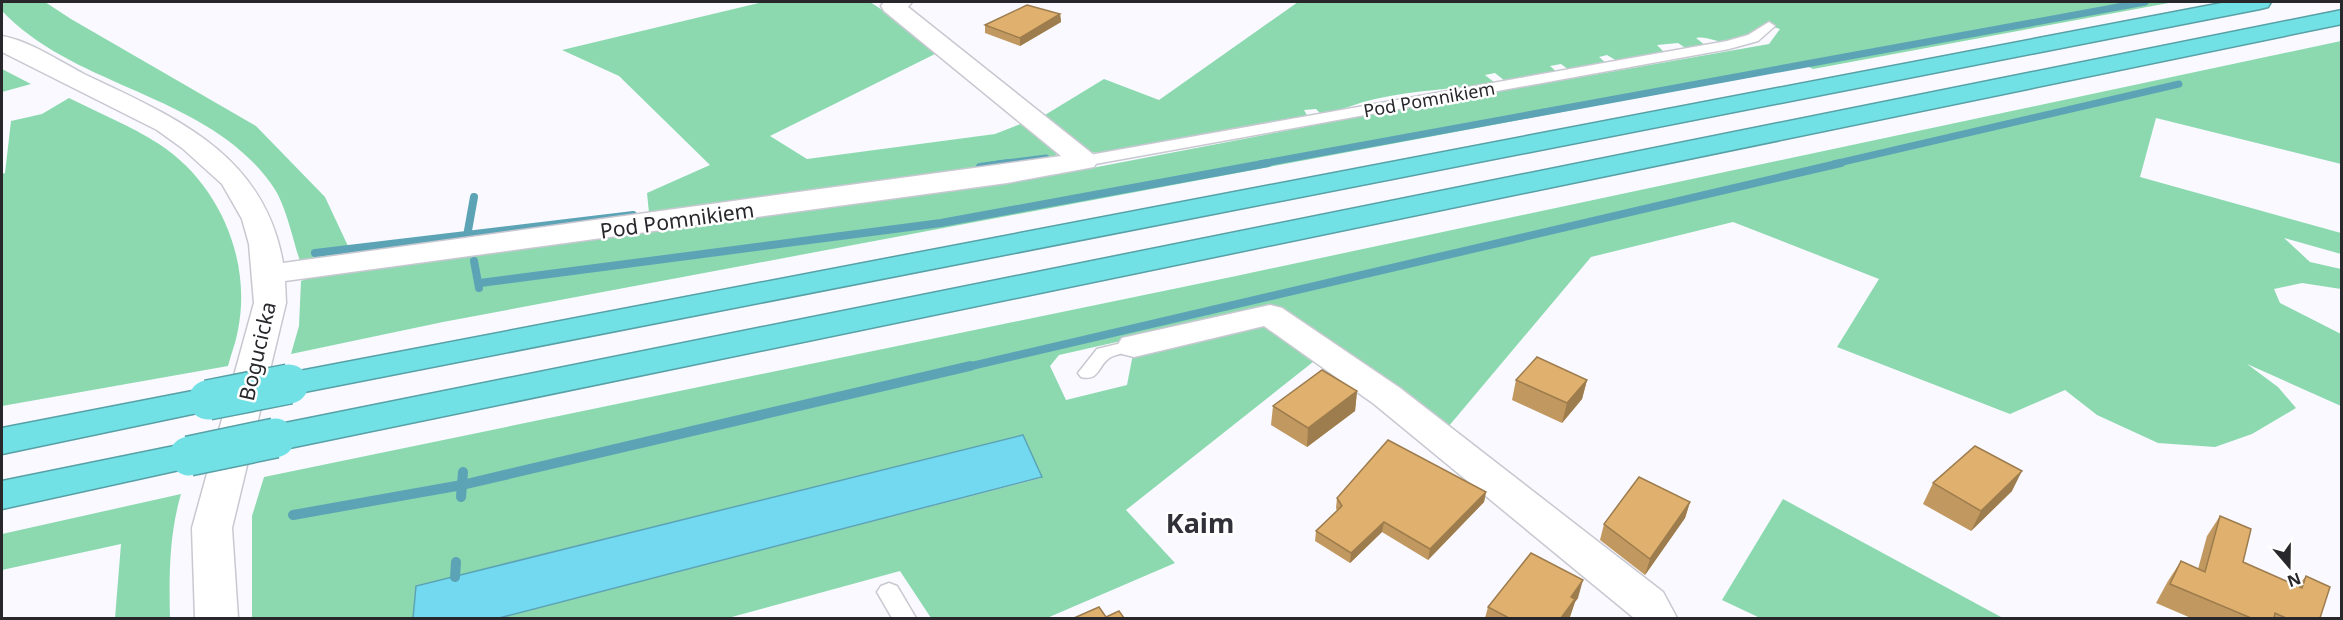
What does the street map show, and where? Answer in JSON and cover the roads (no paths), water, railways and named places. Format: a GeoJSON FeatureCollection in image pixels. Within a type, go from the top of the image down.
{"type":"FeatureCollection","features":[{"type":"Feature","properties":{"kind":"highway"},"geometry":{"type":"LineString","coordinates":[[2,441],[2260,2]]}},
{"type":"Feature","properties":{"kind":"highway"},"geometry":{"type":"LineString","coordinates":[[2,495],[2342,16]]}},
{"type":"Feature","properties":{"kind":"street"},"geometry":{"type":"LineString","coordinates":[[902,2],[892,6],[1084,161]]}},
{"type":"Feature","properties":{"kind":"street","name":"Bogucicka"},"geometry":{"type":"LineString","coordinates":[[2,43],[166,124],[214,159],[235,181],[264,235],[270,274],[270,303],[212,528],[216,618]]}},
{"type":"Feature","properties":{"kind":"street","name":"Pod Pomnikiem"},"geometry":{"type":"LineString","coordinates":[[270,274],[395,255],[462,249],[1008,174],[1084,161]]}},
{"type":"Feature","properties":{"kind":"street"},"geometry":{"type":"LineString","coordinates":[[1134,346],[1270,315],[1387,396],[1648,604],[1656,618]]}},
{"type":"Feature","properties":{"kind":"lane","name":"Pod Pomnikiem"},"geometry":{"type":"LineString","coordinates":[[1084,161],[1742,42],[1753,38],[1769,26]]}},
{"type":"Feature","properties":{"kind":"lane"},"geometry":{"type":"LineString","coordinates":[[1088,373],[1104,353],[1134,346]]}},
{"type":"Feature","properties":{"kind":"lane"},"geometry":{"type":"LineString","coordinates":[[889,592],[904,618]]}},
{"type":"Feature","properties":{"kind":"water"},"geometry":{"type":"Polygon","coordinates":[[[1023,435],[1042,477],[499,618],[413,618],[416,586],[1023,435]]]}},
{"type":"Feature","properties":{"kind":"waterway"},"geometry":{"type":"LineString","coordinates":[[1260,164],[2145,2]]}},
{"type":"Feature","properties":{"kind":"waterway"},"geometry":{"type":"LineString","coordinates":[[1834,164],[2179,84]]}},
{"type":"Feature","properties":{"kind":"waterway"},"geometry":{"type":"LineString","coordinates":[[998,164],[1046,158]]}},
{"type":"Feature","properties":{"kind":"waterway"},"geometry":{"type":"LineString","coordinates":[[980,167],[1009,163]]}},
{"type":"Feature","properties":{"kind":"waterway"},"geometry":{"type":"LineString","coordinates":[[480,283],[941,223],[1268,163]]}},
{"type":"Feature","properties":{"kind":"waterway"},"geometry":{"type":"LineString","coordinates":[[963,368],[1841,163]]}},
{"type":"Feature","properties":{"kind":"waterway"},"geometry":{"type":"LineString","coordinates":[[467,235],[474,197]]}},
{"type":"Feature","properties":{"kind":"waterway"},"geometry":{"type":"LineString","coordinates":[[467,235],[633,215]]}},
{"type":"Feature","properties":{"kind":"waterway"},"geometry":{"type":"LineString","coordinates":[[315,253],[467,235]]}},
{"type":"Feature","properties":{"kind":"waterway"},"geometry":{"type":"LineString","coordinates":[[474,261],[479,288]]}},
{"type":"Feature","properties":{"kind":"waterway"},"geometry":{"type":"LineString","coordinates":[[462,485],[970,366]]}},
{"type":"Feature","properties":{"kind":"waterway"},"geometry":{"type":"LineString","coordinates":[[462,485],[463,472]]}},
{"type":"Feature","properties":{"kind":"waterway"},"geometry":{"type":"LineString","coordinates":[[293,515],[462,485]]}},
{"type":"Feature","properties":{"kind":"waterway"},"geometry":{"type":"LineString","coordinates":[[461,497],[462,485]]}},
{"type":"Feature","properties":{"kind":"waterway"},"geometry":{"type":"LineString","coordinates":[[455,577],[456,562]]}},
{"type":"Feature","properties":{"kind":"district","name":"Kaim"},"geometry":{"type":"Point","coordinates":[1200,522]}}]}
